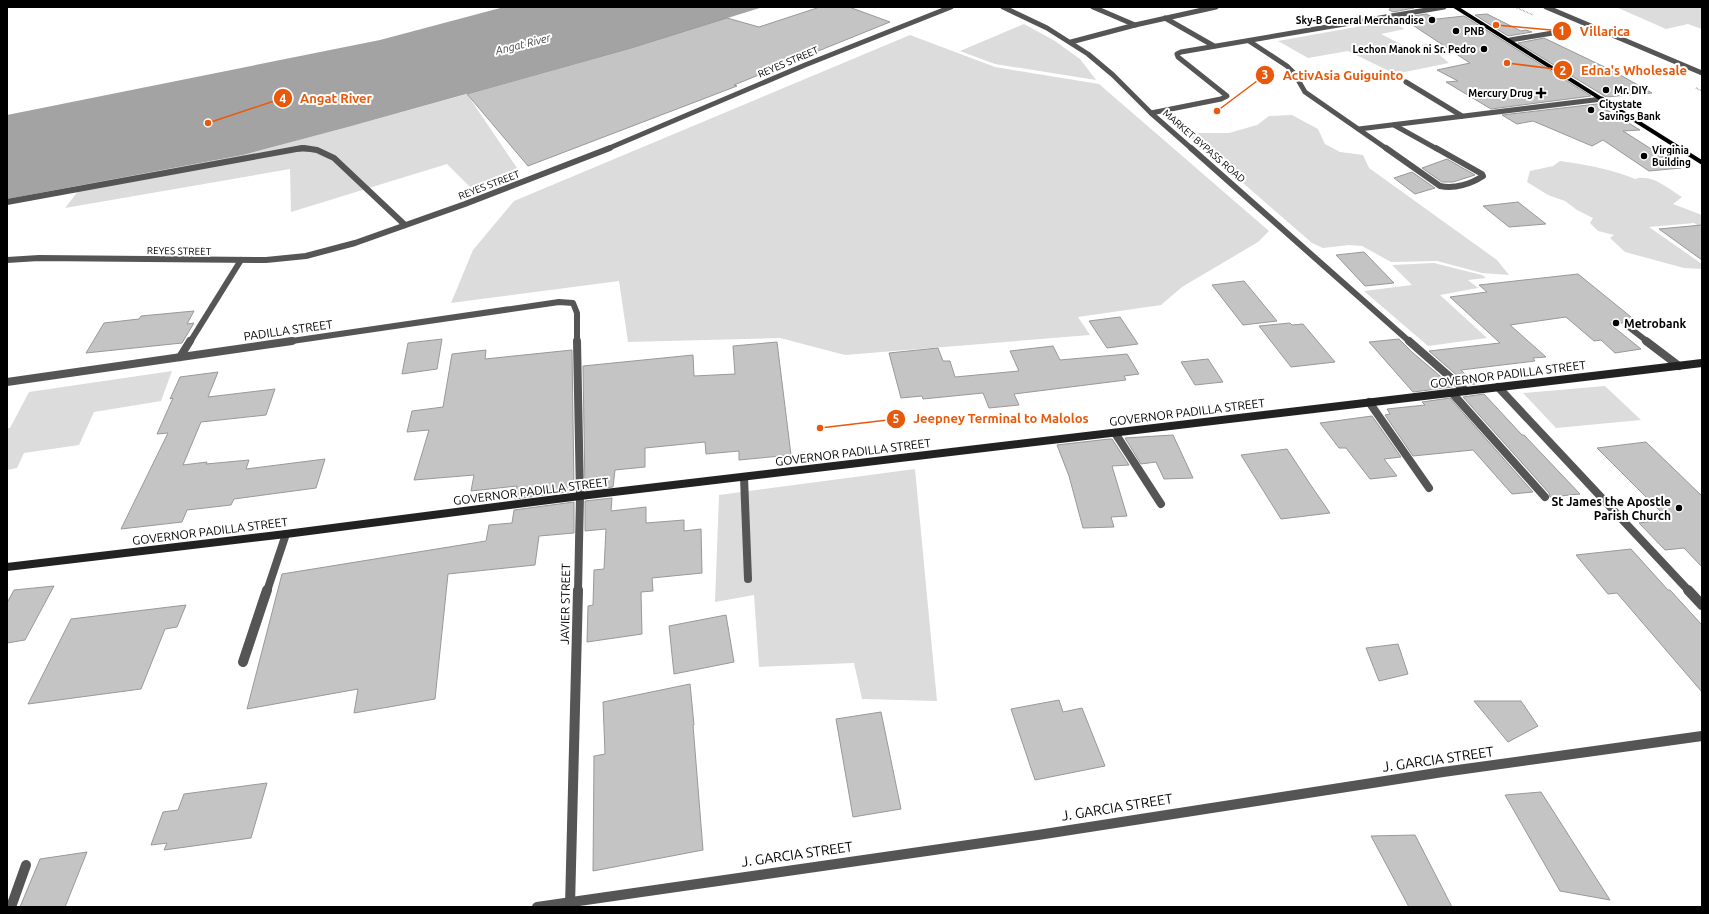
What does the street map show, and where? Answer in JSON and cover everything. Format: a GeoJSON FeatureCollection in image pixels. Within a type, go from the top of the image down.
{"type":"FeatureCollection","features":[{"type":"Feature","properties":{"kind":"main road"},"geometry":{"type":"LineString","coordinates":[[1455,7],[1510,40],[1702,163]]}},
{"type":"Feature","properties":{"kind":"main road","name":"GOVERNOR PADILLA STREET"},"geometry":{"type":"LineString","coordinates":[[7,567],[286,534],[580,496],[1702,364]]}},
{"type":"Feature","properties":{"kind":"street","name":"REYES STREET"},"geometry":{"type":"LineString","coordinates":[[7,260],[39,258],[266,260],[306,256],[355,243],[577,162],[805,65],[951,7]]}},
{"type":"Feature","properties":{"kind":"street"},"geometry":{"type":"LineString","coordinates":[[1003,7],[1045,27],[1071,42],[1111,73],[1151,113]]}},
{"type":"Feature","properties":{"kind":"street"},"geometry":{"type":"LineString","coordinates":[[1093,7],[1135,25]]}},
{"type":"Feature","properties":{"kind":"street"},"geometry":{"type":"LineString","coordinates":[[1071,42],[1135,25],[1216,7]]}},
{"type":"Feature","properties":{"kind":"street","name":"MARKET BYPASS ROAD"},"geometry":{"type":"LineString","coordinates":[[1151,113],[1221,99],[1227,96],[1178,57],[1177,54],[1214,46],[1444,7]]}},
{"type":"Feature","properties":{"kind":"street"},"geometry":{"type":"LineString","coordinates":[[1546,7],[1702,73]]}},
{"type":"Feature","properties":{"kind":"street"},"geometry":{"type":"LineString","coordinates":[[1165,18],[1214,46]]}},
{"type":"Feature","properties":{"kind":"street"},"geometry":{"type":"LineString","coordinates":[[1510,40],[1565,31]]}},
{"type":"Feature","properties":{"kind":"street"},"geometry":{"type":"LineString","coordinates":[[1249,41],[1292,70],[1298,77],[1299,85],[1305,92],[1440,186],[1446,188],[1478,180],[1483,176],[1482,174],[1394,125]]}},
{"type":"Feature","properties":{"kind":"street"},"geometry":{"type":"LineString","coordinates":[[1406,82],[1462,116]]}},
{"type":"Feature","properties":{"kind":"street"},"geometry":{"type":"LineString","coordinates":[[1359,129],[1602,99]]}},
{"type":"Feature","properties":{"kind":"street","name":"MARKET BYPASS ROAD"},"geometry":{"type":"LineString","coordinates":[[1151,113],[1466,391]]}},
{"type":"Feature","properties":{"kind":"street"},"geometry":{"type":"LineString","coordinates":[[7,202],[303,148],[317,150],[334,158],[405,226]]}},
{"type":"Feature","properties":{"kind":"street"},"geometry":{"type":"LineString","coordinates":[[180,357],[242,260]]}},
{"type":"Feature","properties":{"kind":"street","name":"PADILLA STREET"},"geometry":{"type":"LineString","coordinates":[[7,382],[559,302],[573,303]]}},
{"type":"Feature","properties":{"kind":"street","name":"JAVIER STREET"},"geometry":{"type":"LineString","coordinates":[[570,905],[580,496],[577,313],[573,303]]}},
{"type":"Feature","properties":{"kind":"street"},"geometry":{"type":"LineString","coordinates":[[1626,325],[1678,366]]}},
{"type":"Feature","properties":{"kind":"street"},"geometry":{"type":"LineString","coordinates":[[1498,387],[1702,605]]}},
{"type":"Feature","properties":{"kind":"street"},"geometry":{"type":"LineString","coordinates":[[1452,393],[1545,497]]}},
{"type":"Feature","properties":{"kind":"street"},"geometry":{"type":"LineString","coordinates":[[1369,402],[1428,488]]}},
{"type":"Feature","properties":{"kind":"street"},"geometry":{"type":"LineString","coordinates":[[1115,433],[1161,504]]}},
{"type":"Feature","properties":{"kind":"street"},"geometry":{"type":"LineString","coordinates":[[744,477],[748,579]]}},
{"type":"Feature","properties":{"kind":"street"},"geometry":{"type":"LineString","coordinates":[[243,662],[286,534]]}},
{"type":"Feature","properties":{"kind":"street","name":"J. GARCIA STREET"},"geometry":{"type":"LineString","coordinates":[[537,907],[570,905],[1038,835],[1443,772],[1702,736]]}},
{"type":"Feature","properties":{"kind":"street"},"geometry":{"type":"LineString","coordinates":[[11,907],[26,865]]}},
{"type":"Feature","properties":{"kind":"shaded area"},"geometry":{"type":"Polygon","coordinates":[[[1616,7],[1702,7],[1702,29],[1688,24],[1666,29],[1616,7]]]}},
{"type":"Feature","properties":{"kind":"shaded area"},"geometry":{"type":"Polygon","coordinates":[[[1389,21],[1405,29],[1381,34],[1408,48],[1427,44],[1449,63],[1395,74],[1348,51],[1308,58],[1278,41],[1389,21]]]}},
{"type":"Feature","properties":{"kind":"shaded area"},"geometry":{"type":"Polygon","coordinates":[[[1024,24],[1055,41],[1080,59],[1096,80],[995,64],[960,51],[1024,24]]]}},
{"type":"Feature","properties":{"kind":"shaded area"},"geometry":{"type":"Polygon","coordinates":[[[910,35],[995,67],[1099,84],[1269,231],[1258,242],[1182,287],[1161,305],[1078,317],[1090,335],[845,355],[780,338],[628,342],[619,281],[451,303],[473,250],[514,201],[910,35]]]}},
{"type":"Feature","properties":{"kind":"shaded area"},"geometry":{"type":"Polygon","coordinates":[[[467,94],[517,168],[470,187],[447,164],[291,212],[290,169],[65,208],[83,185],[243,155],[467,94]]]}},
{"type":"Feature","properties":{"kind":"shaded area"},"geometry":{"type":"Polygon","coordinates":[[[1292,115],[1318,129],[1325,144],[1340,152],[1363,155],[1369,168],[1497,260],[1509,275],[1482,273],[1437,261],[1391,262],[1362,246],[1349,245],[1323,248],[1312,243],[1190,137],[1197,133],[1229,133],[1257,125],[1269,116],[1292,115]]]}},
{"type":"Feature","properties":{"kind":"shaded area"},"geometry":{"type":"Polygon","coordinates":[[[1560,161],[1599,168],[1635,179],[1647,178],[1666,186],[1682,197],[1673,204],[1702,215],[1702,228],[1694,223],[1649,227],[1702,264],[1702,269],[1684,268],[1625,252],[1610,238],[1614,235],[1598,231],[1590,223],[1593,218],[1577,210],[1565,201],[1548,195],[1527,182],[1530,171],[1553,166],[1560,161]]]}},
{"type":"Feature","properties":{"kind":"shaded area"},"geometry":{"type":"Polygon","coordinates":[[[1434,263],[1482,275],[1486,278],[1468,280],[1478,288],[1440,295],[1487,338],[1428,346],[1364,291],[1412,285],[1392,265],[1434,263]]]}},
{"type":"Feature","properties":{"kind":"shaded area"},"geometry":{"type":"Polygon","coordinates":[[[172,371],[161,401],[94,412],[79,445],[24,453],[17,468],[7,470],[7,428],[10,428],[29,392],[172,371]]]}},
{"type":"Feature","properties":{"kind":"shaded area"},"geometry":{"type":"Polygon","coordinates":[[[1605,386],[1641,420],[1556,428],[1523,393],[1605,386]]]}},
{"type":"Feature","properties":{"kind":"shaded area"},"geometry":{"type":"Polygon","coordinates":[[[915,469],[937,701],[862,699],[854,663],[759,667],[754,595],[715,602],[719,495],[915,469]]]}},
{"type":"Feature","properties":{"kind":"water"},"geometry":{"type":"Polygon","coordinates":[[[504,7],[763,7],[631,48],[243,155],[7,199],[7,115],[380,40],[504,7]]]}},
{"type":"Feature","properties":{"kind":"building"},"geometry":{"type":"Polygon","coordinates":[[[820,7],[849,7],[890,22],[734,85],[737,86],[528,166],[467,94],[631,48],[727,18],[759,27],[820,7]]]}},
{"type":"Feature","properties":{"kind":"building"},"geometry":{"type":"Polygon","coordinates":[[[1391,7],[1414,8],[1393,12],[1389,10],[1391,7]]]}},
{"type":"Feature","properties":{"kind":"building"},"geometry":{"type":"Polygon","coordinates":[[[1426,14],[1437,19],[1464,16],[1591,96],[1491,109],[1446,82],[1458,81],[1437,70],[1470,63],[1402,18],[1426,14]]]}},
{"type":"Feature","properties":{"kind":"building"},"geometry":{"type":"Polygon","coordinates":[[[1487,14],[1521,31],[1526,30],[1532,32],[1508,36],[1475,15],[1487,14]]]}},
{"type":"Feature","properties":{"kind":"building"},"geometry":{"type":"Polygon","coordinates":[[[1544,38],[1615,72],[1652,93],[1606,97],[1518,43],[1544,38]]]}},
{"type":"Feature","properties":{"kind":"building"},"geometry":{"type":"Polygon","coordinates":[[[1597,104],[1640,130],[1623,131],[1681,168],[1649,171],[1603,140],[1592,146],[1533,121],[1517,124],[1502,115],[1597,104]]]}},
{"type":"Feature","properties":{"kind":"building"},"geometry":{"type":"Polygon","coordinates":[[[1447,159],[1475,175],[1453,182],[1442,182],[1422,168],[1447,159]]]}},
{"type":"Feature","properties":{"kind":"building"},"geometry":{"type":"Polygon","coordinates":[[[1412,172],[1435,188],[1415,194],[1394,178],[1412,172]]]}},
{"type":"Feature","properties":{"kind":"building"},"geometry":{"type":"Polygon","coordinates":[[[1518,202],[1546,224],[1509,227],[1483,206],[1518,202]]]}},
{"type":"Feature","properties":{"kind":"building"},"geometry":{"type":"Polygon","coordinates":[[[1702,225],[1702,260],[1659,229],[1702,225]]]}},
{"type":"Feature","properties":{"kind":"building"},"geometry":{"type":"Polygon","coordinates":[[[1364,252],[1394,283],[1365,286],[1336,255],[1364,252]]]}},
{"type":"Feature","properties":{"kind":"building"},"geometry":{"type":"Polygon","coordinates":[[[1578,274],[1636,321],[1610,324],[1641,349],[1615,353],[1601,340],[1594,341],[1566,317],[1510,325],[1546,357],[1533,358],[1535,361],[1461,370],[1475,384],[1468,385],[1429,351],[1500,343],[1450,297],[1487,292],[1479,285],[1578,274]]]}},
{"type":"Feature","properties":{"kind":"building"},"geometry":{"type":"Polygon","coordinates":[[[1244,281],[1277,321],[1243,325],[1212,285],[1244,281]]]}},
{"type":"Feature","properties":{"kind":"building"},"geometry":{"type":"Polygon","coordinates":[[[194,311],[187,324],[194,323],[182,343],[86,353],[104,323],[139,319],[141,316],[194,311]]]}},
{"type":"Feature","properties":{"kind":"building"},"geometry":{"type":"Polygon","coordinates":[[[1120,317],[1138,344],[1107,348],[1089,321],[1120,317]]]}},
{"type":"Feature","properties":{"kind":"building"},"geometry":{"type":"Polygon","coordinates":[[[1290,323],[1292,325],[1303,324],[1335,362],[1291,367],[1259,326],[1290,323]]]}},
{"type":"Feature","properties":{"kind":"building"},"geometry":{"type":"Polygon","coordinates":[[[442,339],[437,369],[402,374],[408,343],[442,339]]]}},
{"type":"Feature","properties":{"kind":"building"},"geometry":{"type":"Polygon","coordinates":[[[1399,339],[1453,387],[1413,392],[1369,342],[1399,339]]]}},
{"type":"Feature","properties":{"kind":"building"},"geometry":{"type":"Polygon","coordinates":[[[777,342],[791,455],[739,460],[739,451],[706,454],[705,442],[645,448],[645,467],[615,470],[613,487],[585,490],[583,366],[693,355],[694,376],[735,374],[733,346],[777,342]]]}},
{"type":"Feature","properties":{"kind":"building"},"geometry":{"type":"Polygon","coordinates":[[[1053,346],[1060,360],[1127,354],[1139,374],[1124,376],[1126,380],[1014,394],[1019,405],[989,408],[983,393],[923,399],[922,396],[901,398],[889,353],[938,348],[943,361],[950,361],[955,377],[1019,371],[1010,351],[1053,346]]]}},
{"type":"Feature","properties":{"kind":"building"},"geometry":{"type":"Polygon","coordinates":[[[486,350],[485,359],[572,350],[574,491],[515,499],[517,486],[471,491],[474,475],[414,480],[429,430],[407,432],[412,411],[443,407],[452,354],[486,350]]]}},
{"type":"Feature","properties":{"kind":"building"},"geometry":{"type":"Polygon","coordinates":[[[1208,359],[1223,382],[1195,385],[1181,362],[1208,359]]]}},
{"type":"Feature","properties":{"kind":"building"},"geometry":{"type":"Polygon","coordinates":[[[218,372],[208,397],[275,389],[266,415],[201,422],[183,465],[249,460],[246,469],[325,459],[316,488],[234,499],[231,505],[187,510],[182,522],[121,529],[168,433],[157,434],[173,398],[170,399],[180,377],[218,372]]]}},
{"type":"Feature","properties":{"kind":"building"},"geometry":{"type":"Polygon","coordinates":[[[1484,394],[1580,494],[1550,497],[1549,493],[1463,397],[1484,394]]]}},
{"type":"Feature","properties":{"kind":"building"},"geometry":{"type":"Polygon","coordinates":[[[1450,398],[1533,492],[1512,494],[1473,450],[1413,456],[1385,415],[1390,414],[1387,409],[1425,405],[1422,402],[1450,398]]]}},
{"type":"Feature","properties":{"kind":"building"},"geometry":{"type":"Polygon","coordinates":[[[1372,416],[1401,457],[1384,459],[1397,476],[1370,479],[1346,448],[1339,448],[1320,423],[1372,416]]]}},
{"type":"Feature","properties":{"kind":"building"},"geometry":{"type":"Polygon","coordinates":[[[1173,435],[1193,478],[1164,479],[1156,462],[1141,464],[1125,438],[1173,435]]]}},
{"type":"Feature","properties":{"kind":"building"},"geometry":{"type":"Polygon","coordinates":[[[1112,439],[1129,465],[1112,466],[1127,516],[1111,517],[1114,527],[1083,528],[1069,476],[1057,445],[1112,439]]]}},
{"type":"Feature","properties":{"kind":"building","name":"St James the Apostle Parish Church"},"geometry":{"type":"Polygon","coordinates":[[[1646,442],[1702,496],[1702,567],[1684,548],[1665,550],[1639,523],[1668,519],[1597,448],[1646,442]]]}},
{"type":"Feature","properties":{"kind":"building"},"geometry":{"type":"Polygon","coordinates":[[[1287,449],[1330,513],[1281,519],[1241,455],[1287,449]]]}},
{"type":"Feature","properties":{"kind":"building"},"geometry":{"type":"Polygon","coordinates":[[[612,498],[611,511],[646,507],[646,523],[684,520],[684,531],[701,529],[702,573],[652,578],[653,591],[641,592],[642,634],[587,642],[588,606],[593,605],[594,570],[604,569],[606,529],[585,531],[585,501],[612,498]]]}},
{"type":"Feature","properties":{"kind":"building"},"geometry":{"type":"Polygon","coordinates":[[[574,502],[574,533],[539,536],[535,565],[448,574],[435,699],[354,713],[358,689],[247,709],[282,574],[486,541],[489,525],[512,523],[514,510],[574,502]]]}},
{"type":"Feature","properties":{"kind":"building"},"geometry":{"type":"Polygon","coordinates":[[[1631,549],[1702,625],[1702,692],[1617,593],[1608,594],[1576,555],[1631,549]]]}},
{"type":"Feature","properties":{"kind":"building"},"geometry":{"type":"Polygon","coordinates":[[[54,586],[25,640],[7,643],[7,603],[14,590],[54,586]]]}},
{"type":"Feature","properties":{"kind":"building"},"geometry":{"type":"Polygon","coordinates":[[[186,605],[177,627],[165,629],[141,689],[28,704],[71,619],[186,605]]]}},
{"type":"Feature","properties":{"kind":"building"},"geometry":{"type":"Polygon","coordinates":[[[726,615],[734,662],[674,674],[669,626],[726,615]]]}},
{"type":"Feature","properties":{"kind":"building"},"geometry":{"type":"Polygon","coordinates":[[[1398,644],[1408,674],[1379,681],[1366,648],[1398,644]]]}},
{"type":"Feature","properties":{"kind":"building"},"geometry":{"type":"Polygon","coordinates":[[[690,684],[703,850],[593,871],[594,756],[605,754],[603,702],[690,684]]]}},
{"type":"Feature","properties":{"kind":"building"},"geometry":{"type":"Polygon","coordinates":[[[1059,700],[1063,712],[1082,708],[1105,766],[1035,780],[1011,709],[1059,700]]]}},
{"type":"Feature","properties":{"kind":"building"},"geometry":{"type":"Polygon","coordinates":[[[1474,701],[1521,701],[1538,726],[1508,742],[1474,701]]]}},
{"type":"Feature","properties":{"kind":"building"},"geometry":{"type":"Polygon","coordinates":[[[881,712],[901,809],[853,817],[836,719],[881,712]]]}},
{"type":"Feature","properties":{"kind":"building"},"geometry":{"type":"Polygon","coordinates":[[[267,783],[251,838],[164,850],[167,843],[151,845],[163,812],[178,810],[184,794],[267,783]]]}},
{"type":"Feature","properties":{"kind":"building"},"geometry":{"type":"Polygon","coordinates":[[[1541,792],[1610,900],[1560,891],[1505,795],[1541,792]]]}},
{"type":"Feature","properties":{"kind":"building"},"geometry":{"type":"Polygon","coordinates":[[[1415,835],[1452,907],[1409,907],[1371,836],[1415,835]]]}},
{"type":"Feature","properties":{"kind":"building"},"geometry":{"type":"Polygon","coordinates":[[[87,852],[65,907],[20,907],[40,859],[87,852]]]}},
{"type":"Feature","properties":{"kind":"place","name":"Sky-B General Merchandise"},"geometry":{"type":"Point","coordinates":[1432,20]}},
{"type":"Feature","properties":{"kind":"place","name":"Villarica"},"geometry":{"type":"Point","coordinates":[1496,25]}},
{"type":"Feature","properties":{"kind":"place","name":"PNB"},"geometry":{"type":"Point","coordinates":[1456,31]}},
{"type":"Feature","properties":{"kind":"place","name":"Lechon Manok ni Sr. Pedro"},"geometry":{"type":"Point","coordinates":[1484,49]}},
{"type":"Feature","properties":{"kind":"place","name":"Edna's Wholesale"},"geometry":{"type":"Point","coordinates":[1507,63]}},
{"type":"Feature","properties":{"kind":"place","name":"Mr. DIY"},"geometry":{"type":"Point","coordinates":[1606,90]}},
{"type":"Feature","properties":{"kind":"place","name":"Mercury Drug"},"geometry":{"type":"Point","coordinates":[1541,93]}},
{"type":"Feature","properties":{"kind":"place","name":"Citystate Savings Bank"},"geometry":{"type":"Point","coordinates":[1591,110]}},
{"type":"Feature","properties":{"kind":"place","name":"ActivAsia Guiguinto"},"geometry":{"type":"Point","coordinates":[1217,111]}},
{"type":"Feature","properties":{"kind":"place","name":"Angat River"},"geometry":{"type":"Point","coordinates":[208,123]}},
{"type":"Feature","properties":{"kind":"place","name":"Virginia Building"},"geometry":{"type":"Point","coordinates":[1644,156]}},
{"type":"Feature","properties":{"kind":"place","name":"Metrobank"},"geometry":{"type":"Point","coordinates":[1616,323]}},
{"type":"Feature","properties":{"kind":"place","name":"Jeepney Terminal to Malolos"},"geometry":{"type":"Point","coordinates":[820,428]}},
{"type":"Feature","properties":{"kind":"place","name":"St James the Apostle Parish Church"},"geometry":{"type":"Point","coordinates":[1679,508]}}]}
